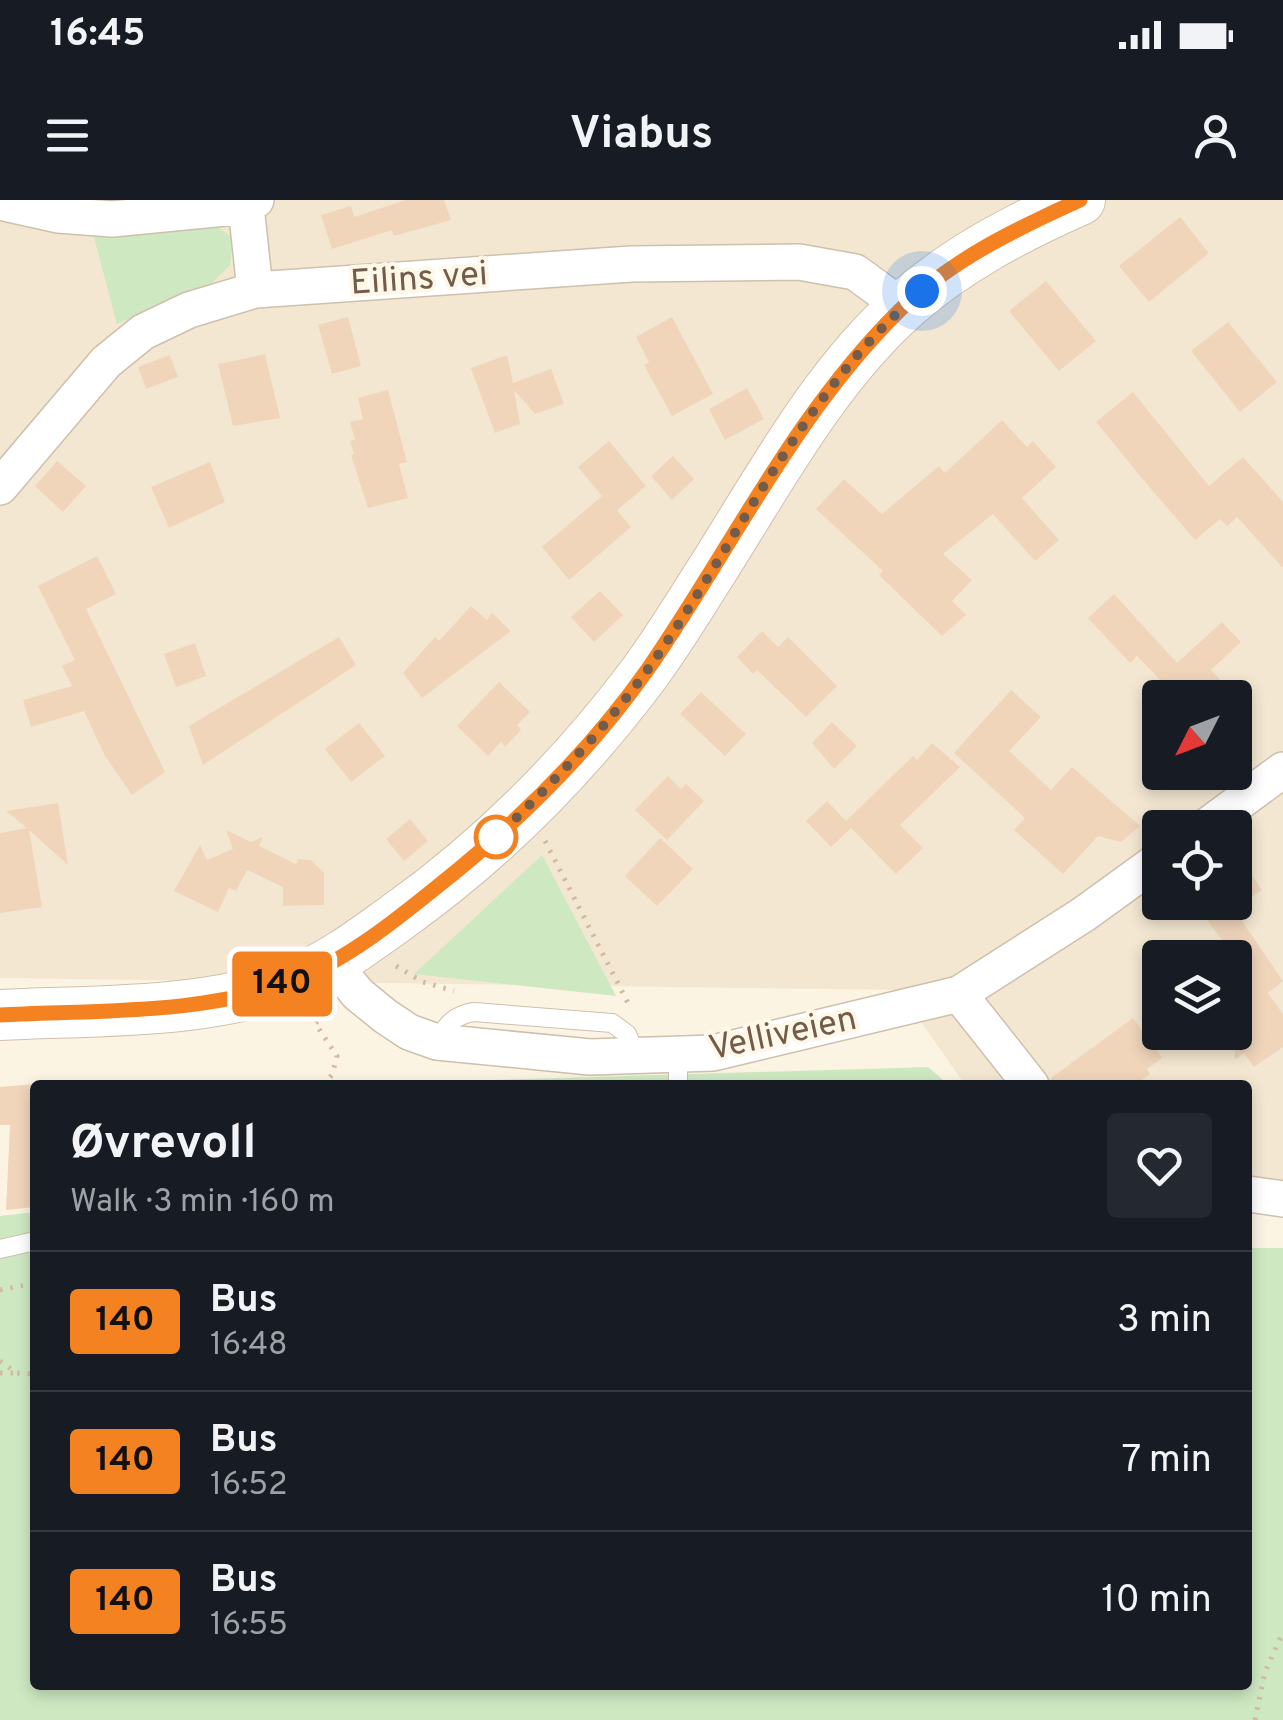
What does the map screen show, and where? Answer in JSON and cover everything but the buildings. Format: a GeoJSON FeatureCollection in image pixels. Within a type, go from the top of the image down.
{"type":"FeatureCollection","features":[{"type":"Feature","properties":{"kind":"main road"},"geometry":{"type":"LineString","coordinates":[[0,1015],[220,1000],[299,978],[332,962],[427,895],[526,808],[590,740],[646,671],[830,388],[902,307],[978,250],[1080,200]]}},
{"type":"Feature","properties":{"kind":"street"},"geometry":{"type":"LineString","coordinates":[[0,202],[58,215],[112,219],[251,203],[255,290]]}},
{"type":"Feature","properties":{"kind":"street","name":"Eilins vei"},"geometry":{"type":"LineString","coordinates":[[0,486],[106,362],[142,332],[188,310],[255,290],[630,264],[799,262],[854,272],[902,307]]}},
{"type":"Feature","properties":{"kind":"street"},"geometry":{"type":"LineString","coordinates":[[1229,810],[1283,770]]}},
{"type":"Feature","properties":{"kind":"street","name":"Velliveien"},"geometry":{"type":"LineString","coordinates":[[332,962],[358,994],[385,1016],[410,1032],[437,1042],[662,1064],[958,994],[1142,872]]}},
{"type":"Feature","properties":{"kind":"street"},"geometry":{"type":"LineString","coordinates":[[958,994],[1028,1080]]}},
{"type":"Feature","properties":{"kind":"street"},"geometry":{"type":"LineString","coordinates":[[1252,1195],[1283,1200]]}},
{"type":"Feature","properties":{"kind":"lane"},"geometry":{"type":"LineString","coordinates":[[0,1248],[30,1242]]}},
{"type":"Feature","properties":{"kind":"path"},"geometry":{"type":"LineString","coordinates":[[526,808],[662,1064]]}},
{"type":"Feature","properties":{"kind":"path"},"geometry":{"type":"LineString","coordinates":[[0,1290],[30,1284]]}},
{"type":"Feature","properties":{"kind":"path"},"geometry":{"type":"LineString","coordinates":[[0,1361],[17,1374]]}},
{"type":"Feature","properties":{"kind":"path"},"geometry":{"type":"LineString","coordinates":[[0,1373],[30,1374]]}},
{"type":"Feature","properties":{"kind":"path"},"geometry":{"type":"LineString","coordinates":[[1255,1720],[1265,1672],[1283,1632]]}},
{"type":"Feature","properties":{"kind":"shaded area"},"geometry":{"type":"Polygon","coordinates":[[[0,200],[1283,200],[1283,1192],[1252,1191],[1252,1080],[962,1080],[899,990],[0,978],[0,200]]]}},
{"type":"Feature","properties":{"kind":"green space"},"geometry":{"type":"Polygon","coordinates":[[[208,220],[233,238],[230,265],[211,284],[117,324],[92,230],[208,220]]]}},
{"type":"Feature","properties":{"kind":"green space"},"geometry":{"type":"Polygon","coordinates":[[[542,855],[616,996],[414,974],[542,855]]]}},
{"type":"Feature","properties":{"kind":"green space"},"geometry":{"type":"Polygon","coordinates":[[[928,1067],[943,1080],[489,1080],[928,1067]]]}},
{"type":"Feature","properties":{"kind":"green space"},"geometry":{"type":"Polygon","coordinates":[[[30,1213],[30,1690],[1252,1690],[1252,1248],[1283,1248],[1283,1720],[0,1720],[0,1216],[30,1213]]]}},
{"type":"Feature","properties":{"kind":"bus line","name":"140"},"geometry":{"type":"LineString","coordinates":[[0,1015],[164,1006],[259,991],[332,962],[415,904],[487,846],[618,708],[660,651],[830,388],[902,307],[978,250],[1080,200]]}},
{"type":"Feature","properties":{"kind":"route"},"geometry":{"type":"LineString","coordinates":[[496,837],[487,846],[618,708],[660,651],[830,388],[902,307],[922,291]]}}]}
